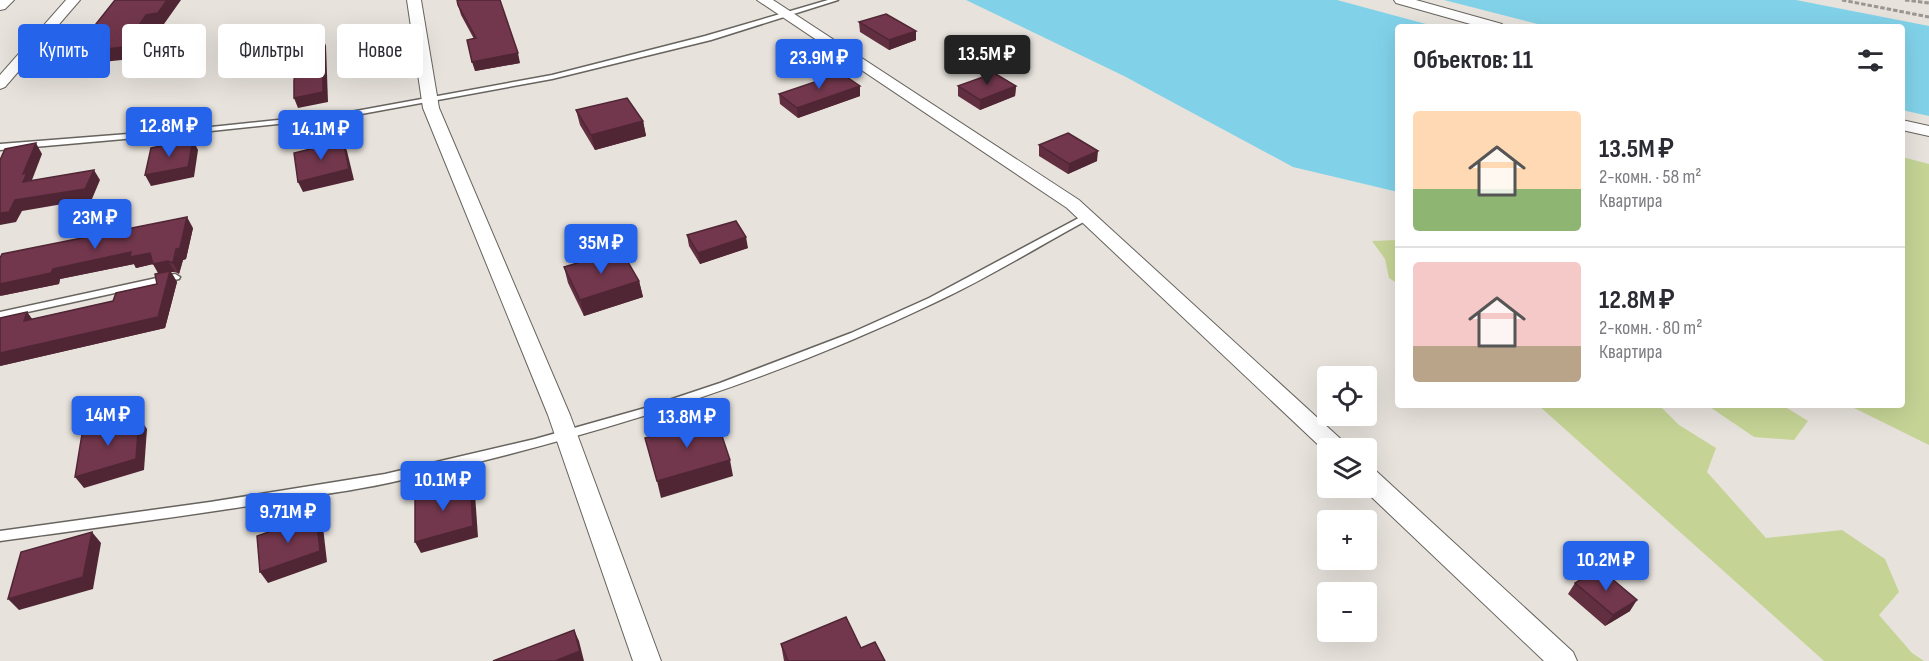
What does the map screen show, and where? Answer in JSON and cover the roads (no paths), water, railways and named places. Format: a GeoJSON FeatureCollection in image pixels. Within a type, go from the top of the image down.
{"type":"FeatureCollection","features":[{"type":"Feature","properties":{"kind":"street"},"geometry":{"type":"LineString","coordinates":[[0,6],[7,0]]}},
{"type":"Feature","properties":{"kind":"street"},"geometry":{"type":"LineString","coordinates":[[0,84],[73,0]]}},
{"type":"Feature","properties":{"kind":"street"},"geometry":{"type":"LineString","coordinates":[[414,0],[429,100],[566,434],[646,661]]}},
{"type":"Feature","properties":{"kind":"street"},"geometry":{"type":"LineString","coordinates":[[764,0],[1073,204],[1325,438]]}},
{"type":"Feature","properties":{"kind":"street"},"geometry":{"type":"LineString","coordinates":[[1401,0],[1486,24]]}},
{"type":"Feature","properties":{"kind":"street"},"geometry":{"type":"LineString","coordinates":[[1905,127],[1929,131]]}},
{"type":"Feature","properties":{"kind":"street"},"geometry":{"type":"LineString","coordinates":[[1377,487],[1563,661]]}},
{"type":"Feature","properties":{"kind":"lane"},"geometry":{"type":"LineString","coordinates":[[0,147],[192,131],[345,115],[552,77],[708,38],[835,0]]}},
{"type":"Feature","properties":{"kind":"lane"},"geometry":{"type":"LineString","coordinates":[[0,536],[210,507],[385,479],[648,411],[724,386],[855,335],[933,300],[1088,216]]}},
{"type":"Feature","properties":{"kind":"lane"},"geometry":{"type":"LineString","coordinates":[[0,315],[175,277]]}},
{"type":"Feature","properties":{"kind":"water"},"geometry":{"type":"Polygon","coordinates":[[[966,0],[1337,0],[1426,24],[1395,24],[1395,191],[1293,167],[1124,76],[966,0]]]}},
{"type":"Feature","properties":{"kind":"water"},"geometry":{"type":"Polygon","coordinates":[[[1444,0],[1796,0],[1929,26],[1929,116],[1905,111],[1905,24],[1537,24],[1444,0]]]}}]}
